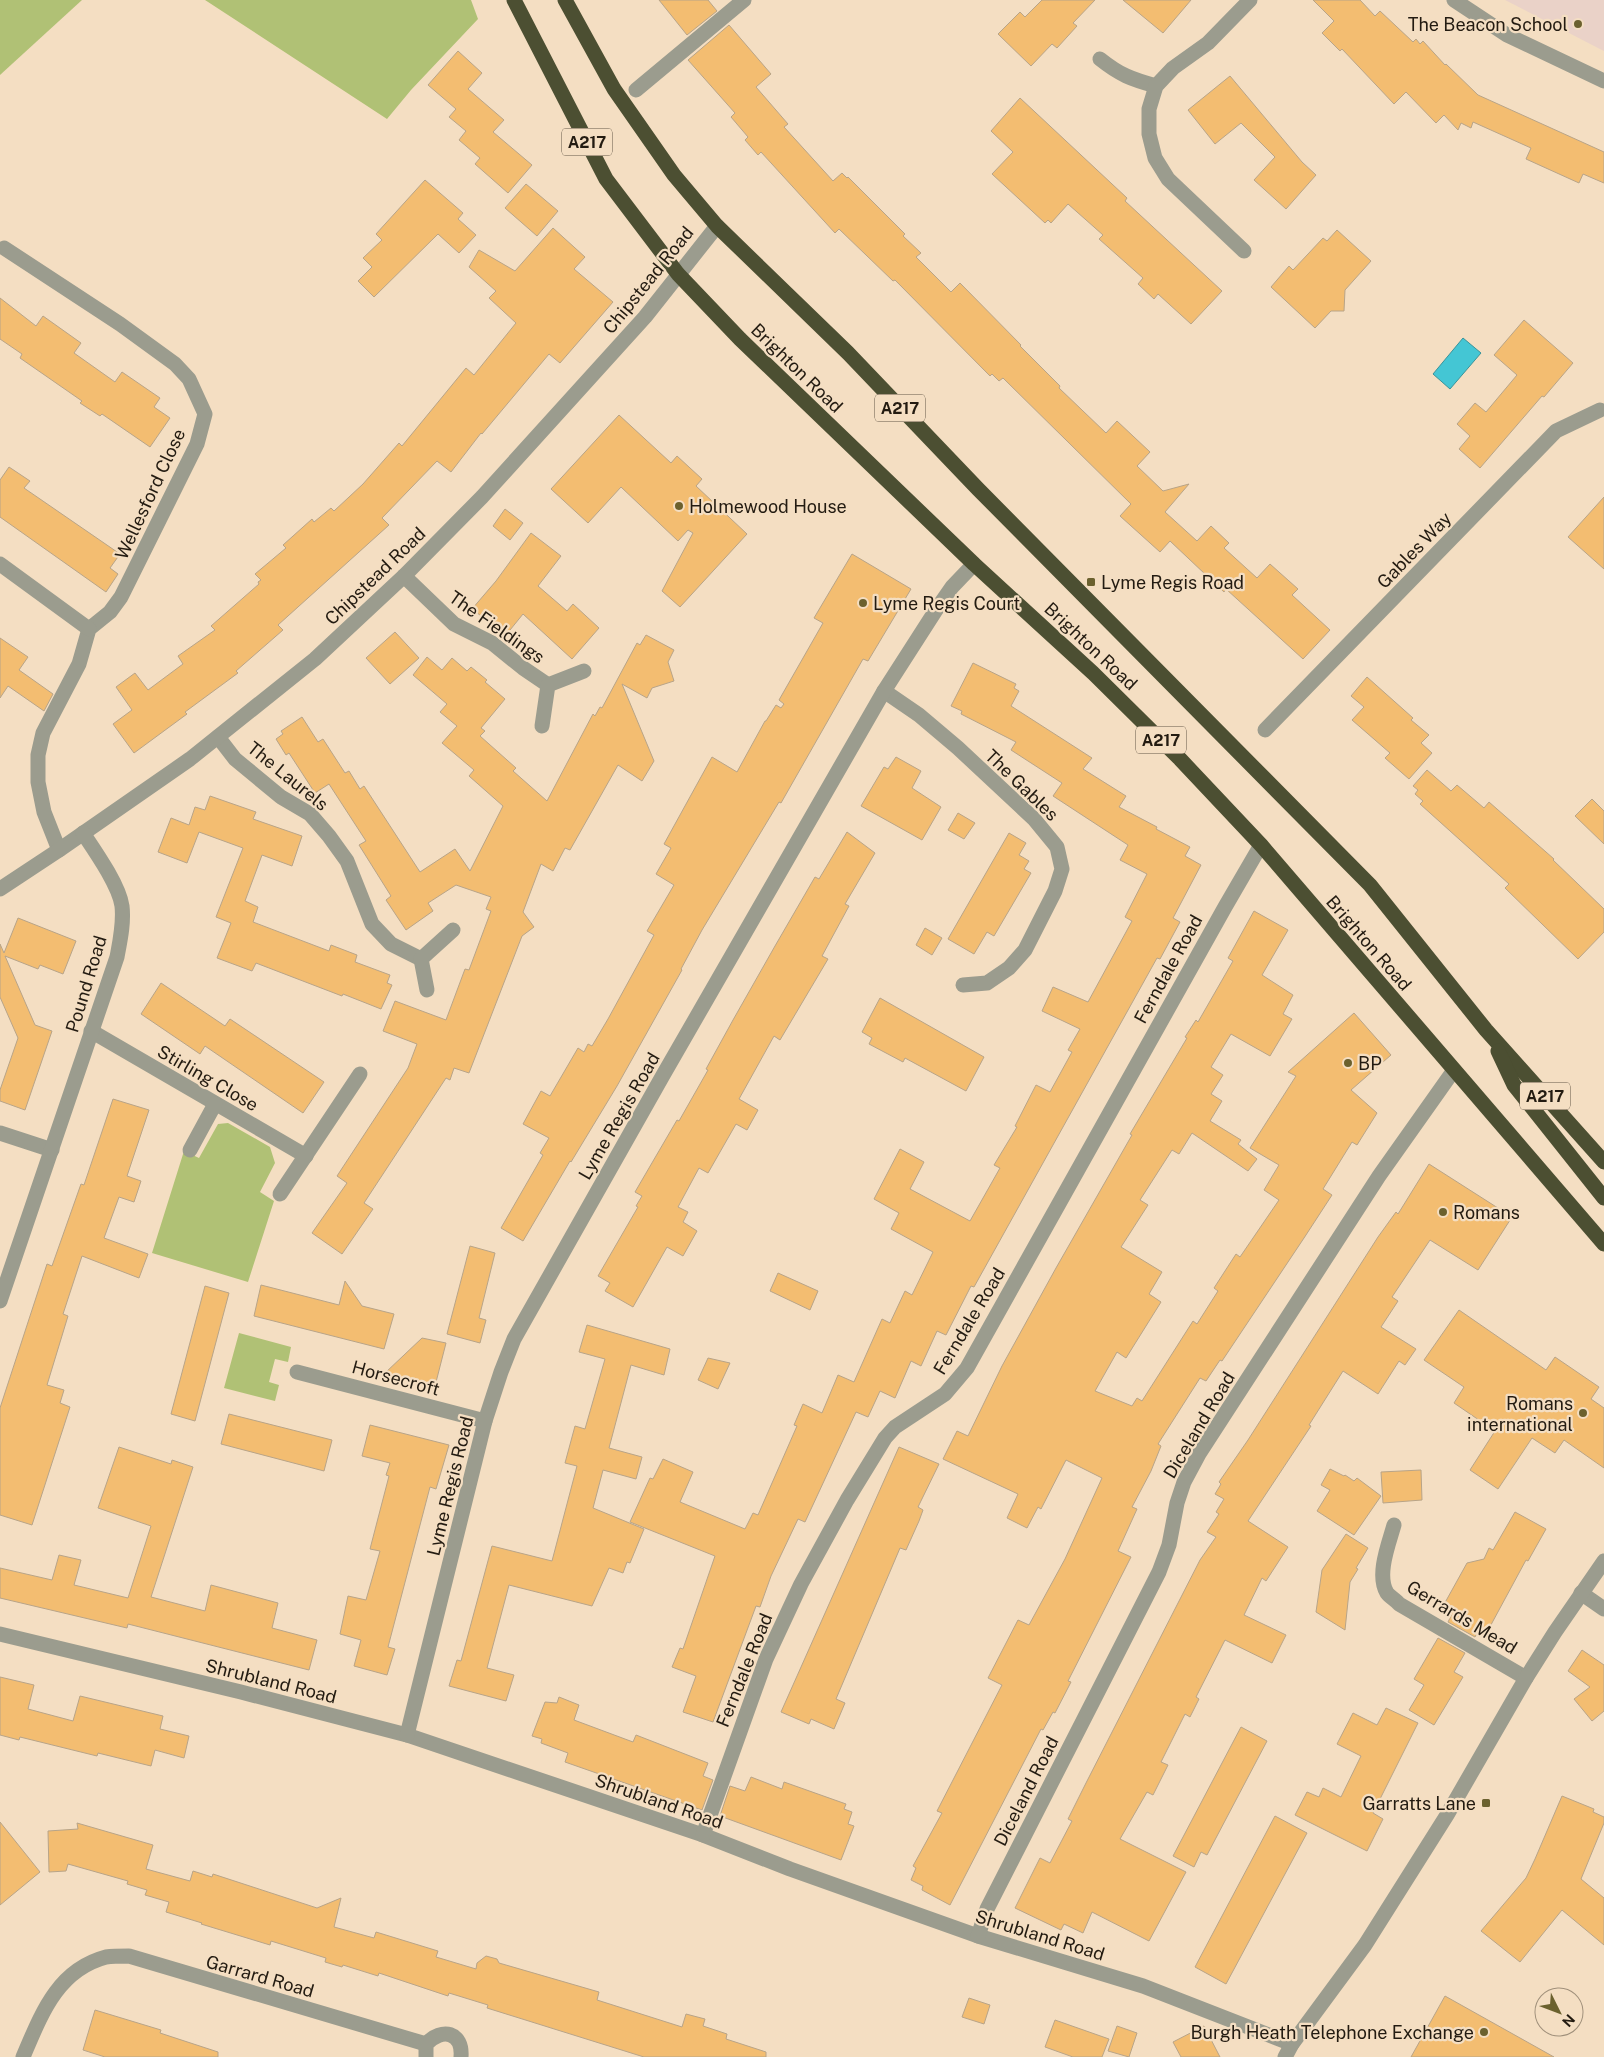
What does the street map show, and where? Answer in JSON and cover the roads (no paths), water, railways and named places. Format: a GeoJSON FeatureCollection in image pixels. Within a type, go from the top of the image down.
{"type":"FeatureCollection","features":[{"type":"Feature","properties":{"kind":"highway","name":"Brighton Road"},"geometry":{"type":"LineString","coordinates":[[514,0],[606,180],[678,274],[740,339],[974,564],[1093,672],[1180,759],[1261,845],[1604,1244]]}},
{"type":"Feature","properties":{"kind":"highway","name":"Brighton Road"},"geometry":{"type":"LineString","coordinates":[[564,0],[614,89],[674,175],[718,226],[848,354],[978,490],[1370,885],[1486,1030],[1604,1162]]}},
{"type":"Feature","properties":{"kind":"highway"},"geometry":{"type":"LineString","coordinates":[[1486,1030],[1514,1085],[1604,1198]]}},
{"type":"Feature","properties":{"kind":"street"},"geometry":{"type":"LineString","coordinates":[[636,90],[744,0]]}},
{"type":"Feature","properties":{"kind":"street"},"geometry":{"type":"LineString","coordinates":[[1244,251],[1168,179],[1155,158],[1149,134],[1149,109],[1156,86],[1173,68],[1208,43],[1250,0]]}},
{"type":"Feature","properties":{"kind":"street"},"geometry":{"type":"LineString","coordinates":[[1454,0],[1507,35],[1604,81]]}},
{"type":"Feature","properties":{"kind":"street"},"geometry":{"type":"LineString","coordinates":[[1100,59],[1117,72],[1133,80],[1156,86]]}},
{"type":"Feature","properties":{"kind":"street","name":"Chipstead Road"},"geometry":{"type":"LineString","coordinates":[[0,889],[190,759],[315,659],[404,576],[482,498],[645,317],[718,226]]}},
{"type":"Feature","properties":{"kind":"street","name":"Wellesford Close"},"geometry":{"type":"LineString","coordinates":[[4,248],[120,324],[175,364],[189,379],[204,414],[197,444],[121,597],[110,612],[89,629]]}},
{"type":"Feature","properties":{"kind":"street","name":"Gables Way"},"geometry":{"type":"LineString","coordinates":[[1265,730],[1556,431],[1600,410]]}},
{"type":"Feature","properties":{"kind":"street"},"geometry":{"type":"LineString","coordinates":[[0,564],[89,629],[79,664],[43,733],[38,756],[40,797],[59,850]]}},
{"type":"Feature","properties":{"kind":"street","name":"Lyme Regis Road"},"geometry":{"type":"LineString","coordinates":[[407,1735],[485,1421],[514,1339],[667,1068],[884,691],[952,586],[974,564]]}},
{"type":"Feature","properties":{"kind":"street","name":"The Fieldings"},"geometry":{"type":"LineString","coordinates":[[404,576],[454,624],[492,643],[522,668],[548,685]]}},
{"type":"Feature","properties":{"kind":"street","name":"The Fieldings"},"geometry":{"type":"LineString","coordinates":[[548,685],[584,672]]}},
{"type":"Feature","properties":{"kind":"street","name":"The Fieldings"},"geometry":{"type":"LineString","coordinates":[[542,726],[548,685]]}},
{"type":"Feature","properties":{"kind":"street","name":"The Gables"},"geometry":{"type":"LineString","coordinates":[[884,691],[919,715],[958,748],[1034,819],[1057,847],[1062,870],[1055,891],[1025,950],[1009,968],[987,983],[963,985]]}},
{"type":"Feature","properties":{"kind":"street","name":"The Laurels"},"geometry":{"type":"LineString","coordinates":[[218,737],[236,759],[281,797],[310,814],[330,836],[347,861],[372,924],[392,944],[421,959]]}},
{"type":"Feature","properties":{"kind":"street","name":"Pound Road"},"geometry":{"type":"LineString","coordinates":[[0,1301],[117,957],[121,933],[122,906],[110,879],[83,834]]}},
{"type":"Feature","properties":{"kind":"street","name":"Ferndale Road"},"geometry":{"type":"LineString","coordinates":[[703,1835],[766,1659],[801,1584],[847,1500],[885,1438],[895,1427],[945,1394],[956,1384],[967,1368],[1261,845]]}},
{"type":"Feature","properties":{"kind":"street"},"geometry":{"type":"LineString","coordinates":[[427,990],[421,959],[453,930]]}},
{"type":"Feature","properties":{"kind":"street","name":"Stirling Close"},"geometry":{"type":"LineString","coordinates":[[91,1031],[306,1156]]}},
{"type":"Feature","properties":{"kind":"street","name":"Diceland Road"},"geometry":{"type":"LineString","coordinates":[[978,1936],[987,1909],[1158,1572],[1169,1545],[1176,1503],[1184,1482],[1199,1454],[1379,1176],[1454,1070]]}},
{"type":"Feature","properties":{"kind":"street"},"geometry":{"type":"LineString","coordinates":[[280,1194],[360,1074]]}},
{"type":"Feature","properties":{"kind":"street"},"geometry":{"type":"LineString","coordinates":[[190,1150],[215,1104]]}},
{"type":"Feature","properties":{"kind":"street"},"geometry":{"type":"LineString","coordinates":[[0,1133],[52,1150]]}},
{"type":"Feature","properties":{"kind":"street","name":"Horsecroft"},"geometry":{"type":"LineString","coordinates":[[297,1372],[485,1421]]}},
{"type":"Feature","properties":{"kind":"street","name":"Gerrards Mead"},"geometry":{"type":"LineString","coordinates":[[1394,1525],[1383,1562],[1383,1579],[1387,1592],[1400,1604],[1526,1678]]}},
{"type":"Feature","properties":{"kind":"street"},"geometry":{"type":"LineString","coordinates":[[1289,2050],[1365,1945],[1447,1815],[1526,1678],[1604,1561]]}},
{"type":"Feature","properties":{"kind":"street"},"geometry":{"type":"LineString","coordinates":[[1581,1593],[1604,1609]]}},
{"type":"Feature","properties":{"kind":"street","name":"Shrubland Road"},"geometry":{"type":"LineString","coordinates":[[0,1634],[241,1692],[407,1735],[703,1835],[790,1869],[978,1936],[1143,1986],[1289,2050]]}},
{"type":"Feature","properties":{"kind":"street","name":"Garrard Road"},"geometry":{"type":"LineString","coordinates":[[23,2057],[43,2009],[53,1993],[68,1977],[84,1966],[106,1957],[129,1956],[426,2051]]}},
{"type":"Feature","properties":{"kind":"street"},"geometry":{"type":"LineString","coordinates":[[426,2051],[433,2036],[444,2033],[454,2037],[461,2045],[462,2057]]}},
{"type":"Feature","properties":{"kind":"water"},"geometry":{"type":"Polygon","coordinates":[[[1463,338],[1481,353],[1450,389],[1433,374],[1463,338]]]}},
{"type":"Feature","properties":{"kind":"place","name":"The Beacon School"},"geometry":{"type":"Point","coordinates":[1578,24]}},
{"type":"Feature","properties":{"kind":"place","name":"Holmewood House"},"geometry":{"type":"Point","coordinates":[679,506]}},
{"type":"Feature","properties":{"kind":"place","name":"Lyme Regis Road"},"geometry":{"type":"Point","coordinates":[1091,582]}},
{"type":"Feature","properties":{"kind":"place","name":"Lyme Regis Court"},"geometry":{"type":"Point","coordinates":[863,603]}},
{"type":"Feature","properties":{"kind":"place","name":"BP"},"geometry":{"type":"Point","coordinates":[1348,1063]}},
{"type":"Feature","properties":{"kind":"place","name":"Romans"},"geometry":{"type":"Point","coordinates":[1443,1212]}},
{"type":"Feature","properties":{"kind":"place","name":"Romans international"},"geometry":{"type":"Point","coordinates":[1583,1413]}},
{"type":"Feature","properties":{"kind":"place","name":"Garratts Lane"},"geometry":{"type":"Point","coordinates":[1486,1803]}},
{"type":"Feature","properties":{"kind":"place","name":"Burgh Heath Telephone Exchange"},"geometry":{"type":"Point","coordinates":[1484,2032]}}]}
